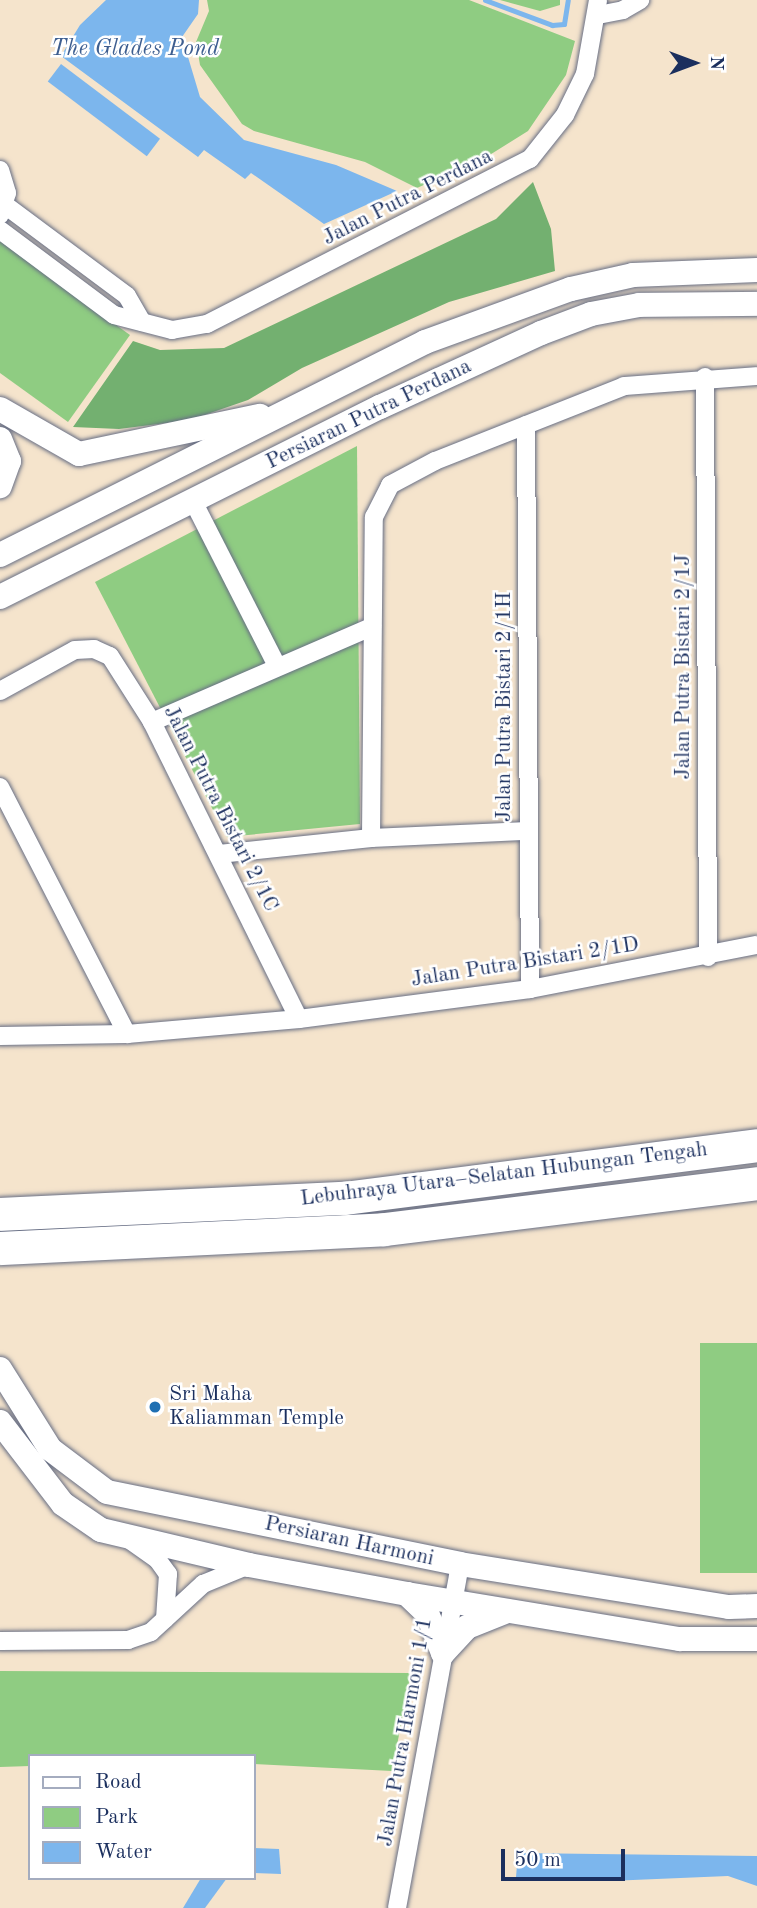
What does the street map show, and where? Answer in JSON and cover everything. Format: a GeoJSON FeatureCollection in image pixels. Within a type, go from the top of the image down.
{"type":"FeatureCollection","features":[{"type":"Feature","properties":{"kind":"highway","name":"Lebuhraya Utara–Selatan Hubungan Tengah"},"geometry":{"type":"LineString","coordinates":[[0,1214],[344,1198],[757,1145]]}},
{"type":"Feature","properties":{"kind":"highway","name":"Lebuhraya Utara–Selatan Hubungan Tengah"},"geometry":{"type":"LineString","coordinates":[[0,1248],[384,1229],[757,1183]]}},
{"type":"Feature","properties":{"kind":"main road","name":"Persiaran Putra Perdana"},"geometry":{"type":"LineString","coordinates":[[0,555],[425,342],[571,289],[633,275],[757,270]]}},
{"type":"Feature","properties":{"kind":"main road","name":"Persiaran Putra Perdana"},"geometry":{"type":"LineString","coordinates":[[0,597],[380,407],[591,314],[639,306],[757,304]]}},
{"type":"Feature","properties":{"kind":"main road"},"geometry":{"type":"LineString","coordinates":[[0,409],[79,454],[289,410]]}},
{"type":"Feature","properties":{"kind":"main road"},"geometry":{"type":"LineString","coordinates":[[0,439],[9,461],[0,486]]}},
{"type":"Feature","properties":{"kind":"main road","name":"Persiaran Harmoni"},"geometry":{"type":"LineString","coordinates":[[0,1369],[50,1449],[107,1492],[460,1564],[729,1607],[757,1606]]}},
{"type":"Feature","properties":{"kind":"main road","name":"Persiaran Harmoni"},"geometry":{"type":"LineString","coordinates":[[0,1422],[63,1504],[101,1530],[249,1565],[407,1594],[511,1609],[680,1639],[757,1639]]}},
{"type":"Feature","properties":{"kind":"main road"},"geometry":{"type":"LineString","coordinates":[[407,1594],[427,1613],[443,1653],[482,1617],[511,1609]]}},
{"type":"Feature","properties":{"kind":"street"},"geometry":{"type":"LineString","coordinates":[[598,7],[623,10],[640,0]]}},
{"type":"Feature","properties":{"kind":"street","name":"Jalan Putra Perdana"},"geometry":{"type":"LineString","coordinates":[[0,230],[114,315],[172,330],[217,320],[521,165],[553,132],[578,92],[598,7]]}},
{"type":"Feature","properties":{"kind":"street"},"geometry":{"type":"LineString","coordinates":[[0,170],[5,181],[3,210],[127,296],[142,322]]}},
{"type":"Feature","properties":{"kind":"street"},"geometry":{"type":"LineString","coordinates":[[371,838],[374,517],[390,485],[435,461],[624,386],[705,377],[757,376]]}},
{"type":"Feature","properties":{"kind":"street","name":"Jalan Putra Bistari 2/1J"},"geometry":{"type":"LineString","coordinates":[[705,377],[708,957]]}},
{"type":"Feature","properties":{"kind":"street","name":"Jalan Putra Bistari 2/1H"},"geometry":{"type":"LineString","coordinates":[[526,425],[530,989]]}},
{"type":"Feature","properties":{"kind":"street"},"geometry":{"type":"LineString","coordinates":[[193,501],[277,666]]}},
{"type":"Feature","properties":{"kind":"street"},"geometry":{"type":"LineString","coordinates":[[152,722],[372,627]]}},
{"type":"Feature","properties":{"kind":"street","name":"Jalan Putra Bistari 2/1C"},"geometry":{"type":"LineString","coordinates":[[0,691],[75,650],[94,649],[110,656],[152,722],[299,1019]]}},
{"type":"Feature","properties":{"kind":"street"},"geometry":{"type":"LineString","coordinates":[[0,787],[127,1034]]}},
{"type":"Feature","properties":{"kind":"street"},"geometry":{"type":"LineString","coordinates":[[219,854],[371,838],[528,831]]}},
{"type":"Feature","properties":{"kind":"street","name":"Jalan Putra Bistari 2/1D"},"geometry":{"type":"LineString","coordinates":[[0,1037],[127,1034],[299,1019],[530,989],[708,957],[757,944]]}},
{"type":"Feature","properties":{"kind":"street","name":"Persiaran Harmoni"},"geometry":{"type":"LineString","coordinates":[[123,1535],[157,1559],[168,1574],[165,1619]]}},
{"type":"Feature","properties":{"kind":"street","name":"Jalan Putra Harmoni 1/1"},"geometry":{"type":"LineString","coordinates":[[397,1908],[460,1564]]}},
{"type":"Feature","properties":{"kind":"street"},"geometry":{"type":"LineString","coordinates":[[0,1641],[128,1640],[151,1632],[202,1584],[249,1565]]}},
{"type":"Feature","properties":{"kind":"green space"},"geometry":{"type":"Polygon","coordinates":[[[207,0],[469,0],[575,41],[566,75],[528,131],[488,156],[417,188],[365,162],[254,131],[242,124],[200,65],[196,42],[209,11],[207,0]]]}},
{"type":"Feature","properties":{"kind":"green space"},"geometry":{"type":"Polygon","coordinates":[[[500,0],[560,0],[560,5],[540,11],[500,0]]]}},
{"type":"Feature","properties":{"kind":"green space"},"geometry":{"type":"Polygon","coordinates":[[[533,182],[551,229],[555,271],[449,302],[302,368],[248,400],[190,420],[119,429],[73,427],[133,341],[160,350],[224,348],[496,219],[533,182]]]}},
{"type":"Feature","properties":{"kind":"green space"},"geometry":{"type":"Polygon","coordinates":[[[0,241],[130,335],[68,422],[0,373],[0,241]]]}},
{"type":"Feature","properties":{"kind":"green space"},"geometry":{"type":"Polygon","coordinates":[[[357,446],[360,824],[227,837],[95,582],[357,446]]]}},
{"type":"Feature","properties":{"kind":"green space"},"geometry":{"type":"Polygon","coordinates":[[[700,1343],[757,1343],[757,1573],[700,1573],[700,1343]]]}},
{"type":"Feature","properties":{"kind":"green space"},"geometry":{"type":"Polygon","coordinates":[[[0,1671],[411,1673],[392,1771],[256,1764],[256,1754],[28,1754],[28,1766],[0,1767],[0,1671]]]}},
{"type":"Feature","properties":{"kind":"water","name":"The Glades Pond"},"geometry":{"type":"Polygon","coordinates":[[[106,0],[199,0],[198,14],[182,37],[200,97],[244,140],[336,165],[397,191],[324,224],[251,173],[245,179],[204,150],[198,157],[61,56],[80,25],[106,0]]]}},
{"type":"Feature","properties":{"kind":"water"},"geometry":{"type":"Polygon","coordinates":[[[61,64],[160,139],[147,156],[48,82],[61,64]]]}},
{"type":"Feature","properties":{"kind":"water"},"geometry":{"type":"Polygon","coordinates":[[[256,1848],[279,1849],[281,1874],[256,1873],[256,1848]]]}},
{"type":"Feature","properties":{"kind":"water"},"geometry":{"type":"Polygon","coordinates":[[[518,1853],[757,1856],[757,1886],[728,1876],[609,1881],[516,1877],[518,1853]]]}},
{"type":"Feature","properties":{"kind":"water"},"geometry":{"type":"Polygon","coordinates":[[[200,1880],[226,1880],[205,1908],[183,1908],[200,1880]]]}},
{"type":"Feature","properties":{"kind":"waterway"},"geometry":{"type":"LineString","coordinates":[[485,0],[552,25],[564,24],[568,0]]}},
{"type":"Feature","properties":{"kind":"place","name":"Sri Maha Kaliamman Temple"},"geometry":{"type":"Point","coordinates":[155,1407]}}]}
